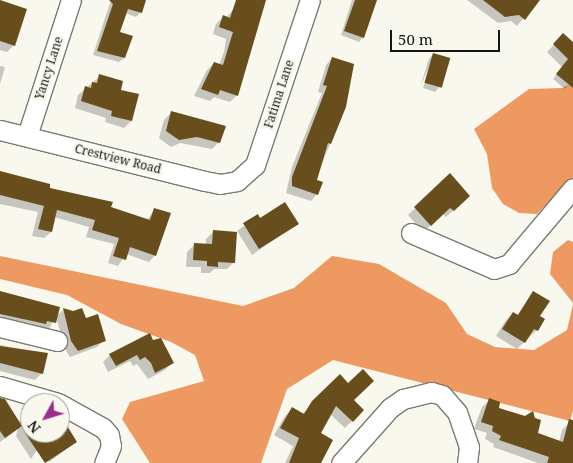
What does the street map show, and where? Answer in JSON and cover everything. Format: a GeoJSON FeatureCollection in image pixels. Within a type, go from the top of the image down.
{"type":"FeatureCollection","features":[{"type":"Feature","properties":{"kind":"street","name":"Yancy Lane"},"geometry":{"type":"LineString","coordinates":[[27,136],[71,0]]}},
{"type":"Feature","properties":{"kind":"street","name":"Fatima Lane"},"geometry":{"type":"LineString","coordinates":[[237,181],[248,174],[258,158],[310,0]]}},
{"type":"Feature","properties":{"kind":"street","name":"Crestview Road"},"geometry":{"type":"LineString","coordinates":[[0,130],[205,181],[220,184],[237,181]]}},
{"type":"Feature","properties":{"kind":"street"},"geometry":{"type":"LineString","coordinates":[[411,233],[494,269],[509,264],[573,188]]}},
{"type":"Feature","properties":{"kind":"street"},"geometry":{"type":"LineString","coordinates":[[0,327],[57,341]]}},
{"type":"Feature","properties":{"kind":"street"},"geometry":{"type":"LineString","coordinates":[[0,386],[24,393]]}},
{"type":"Feature","properties":{"kind":"street"},"geometry":{"type":"LineString","coordinates":[[341,463],[390,408],[416,393],[431,392],[442,395],[457,412],[468,447],[467,463]]}},
{"type":"Feature","properties":{"kind":"street"},"geometry":{"type":"LineString","coordinates":[[70,409],[103,428],[109,435],[111,446],[104,463]]}},
{"type":"Feature","properties":{"kind":"shaded area"},"geometry":{"type":"Polygon","coordinates":[[[573,83],[573,177],[537,214],[519,213],[503,204],[492,188],[487,154],[474,129],[529,89],[562,88],[573,83]]]}},
{"type":"Feature","properties":{"kind":"shaded area"},"geometry":{"type":"Polygon","coordinates":[[[568,240],[573,242],[573,303],[550,274],[553,252],[568,240]]]}},
{"type":"Feature","properties":{"kind":"shaded area"},"geometry":{"type":"Polygon","coordinates":[[[0,256],[243,306],[294,288],[332,256],[379,264],[446,303],[467,334],[495,347],[534,350],[567,330],[573,304],[573,411],[570,421],[333,360],[287,389],[261,463],[150,463],[122,419],[130,402],[204,381],[195,355],[171,342],[121,324],[67,295],[0,279],[0,256]]]}},
{"type":"Feature","properties":{"kind":"building"},"geometry":{"type":"Polygon","coordinates":[[[0,0],[27,9],[15,46],[0,41],[0,0]]]}},
{"type":"Feature","properties":{"kind":"building"},"geometry":{"type":"Polygon","coordinates":[[[109,0],[146,0],[142,13],[128,9],[120,32],[133,36],[125,58],[97,51],[113,4],[109,0]]]}},
{"type":"Feature","properties":{"kind":"building"},"geometry":{"type":"Polygon","coordinates":[[[236,0],[266,0],[238,96],[220,90],[218,95],[201,89],[214,62],[223,65],[233,32],[219,27],[223,15],[230,18],[236,0]]]}},
{"type":"Feature","properties":{"kind":"building"},"geometry":{"type":"Polygon","coordinates":[[[355,0],[377,0],[364,38],[344,31],[355,0]]]}},
{"type":"Feature","properties":{"kind":"building"},"geometry":{"type":"Polygon","coordinates":[[[483,0],[540,0],[525,20],[519,15],[505,17],[483,0]]]}},
{"type":"Feature","properties":{"kind":"building"},"geometry":{"type":"Polygon","coordinates":[[[563,33],[573,42],[573,88],[556,74],[568,59],[553,44],[563,33]]]}},
{"type":"Feature","properties":{"kind":"building"},"geometry":{"type":"Polygon","coordinates":[[[433,53],[450,58],[442,88],[424,83],[433,53]]]}},
{"type":"Feature","properties":{"kind":"building"},"geometry":{"type":"Polygon","coordinates":[[[332,57],[354,64],[346,107],[331,144],[328,143],[317,180],[323,182],[318,195],[292,186],[292,177],[327,86],[323,85],[332,57]]]}},
{"type":"Feature","properties":{"kind":"building"},"geometry":{"type":"Polygon","coordinates":[[[99,74],[123,81],[121,90],[139,94],[132,121],[111,116],[112,111],[81,101],[85,86],[91,88],[92,82],[97,83],[99,74]]]}},
{"type":"Feature","properties":{"kind":"building"},"geometry":{"type":"Polygon","coordinates":[[[171,111],[226,126],[220,143],[197,137],[179,140],[166,131],[171,111]]]}},
{"type":"Feature","properties":{"kind":"building"},"geometry":{"type":"Polygon","coordinates":[[[0,171],[50,184],[50,188],[113,202],[111,207],[150,220],[154,208],[171,213],[156,256],[130,247],[126,260],[113,256],[119,238],[92,230],[95,220],[57,210],[52,232],[38,229],[44,206],[0,195],[0,171]]]}},
{"type":"Feature","properties":{"kind":"building"},"geometry":{"type":"Polygon","coordinates":[[[450,173],[470,196],[454,211],[450,208],[431,226],[414,207],[450,173]]]}},
{"type":"Feature","properties":{"kind":"building"},"geometry":{"type":"Polygon","coordinates":[[[285,202],[299,224],[259,249],[243,223],[258,214],[260,218],[285,202]]]}},
{"type":"Feature","properties":{"kind":"building"},"geometry":{"type":"Polygon","coordinates":[[[213,230],[237,232],[235,263],[218,262],[218,267],[207,266],[207,261],[193,260],[194,243],[212,244],[213,230]]]}},
{"type":"Feature","properties":{"kind":"building"},"geometry":{"type":"Polygon","coordinates":[[[0,291],[60,307],[56,323],[47,321],[46,324],[0,314],[0,291]]]}},
{"type":"Feature","properties":{"kind":"building"},"geometry":{"type":"Polygon","coordinates":[[[533,291],[550,301],[540,316],[545,319],[538,331],[534,329],[525,343],[502,329],[513,312],[518,315],[533,291]]]}},
{"type":"Feature","properties":{"kind":"building"},"geometry":{"type":"Polygon","coordinates":[[[63,308],[73,311],[82,308],[86,318],[98,314],[106,341],[78,351],[71,341],[63,308]]]}},
{"type":"Feature","properties":{"kind":"building"},"geometry":{"type":"Polygon","coordinates":[[[150,333],[153,340],[161,338],[174,363],[155,373],[151,363],[145,357],[140,360],[137,355],[116,366],[109,354],[150,333]]]}},
{"type":"Feature","properties":{"kind":"building"},"geometry":{"type":"Polygon","coordinates":[[[0,346],[48,353],[43,374],[0,363],[0,346]]]}},
{"type":"Feature","properties":{"kind":"building"},"geometry":{"type":"Polygon","coordinates":[[[363,369],[374,381],[354,400],[364,410],[353,422],[336,406],[321,433],[333,440],[321,463],[289,463],[299,438],[280,428],[292,407],[304,414],[312,401],[340,374],[348,383],[363,369]]]}},
{"type":"Feature","properties":{"kind":"building"},"geometry":{"type":"Polygon","coordinates":[[[0,398],[5,399],[20,423],[20,427],[5,438],[0,431],[0,398]]]}},
{"type":"Feature","properties":{"kind":"building"},"geometry":{"type":"Polygon","coordinates":[[[489,398],[500,402],[499,408],[525,416],[533,411],[535,418],[541,420],[538,433],[563,442],[569,419],[573,420],[573,463],[547,463],[549,457],[499,440],[501,436],[492,431],[493,426],[481,422],[489,398]]]}},
{"type":"Feature","properties":{"kind":"building"},"geometry":{"type":"Polygon","coordinates":[[[70,431],[77,442],[45,463],[32,443],[70,443],[70,431]]]}}]}
